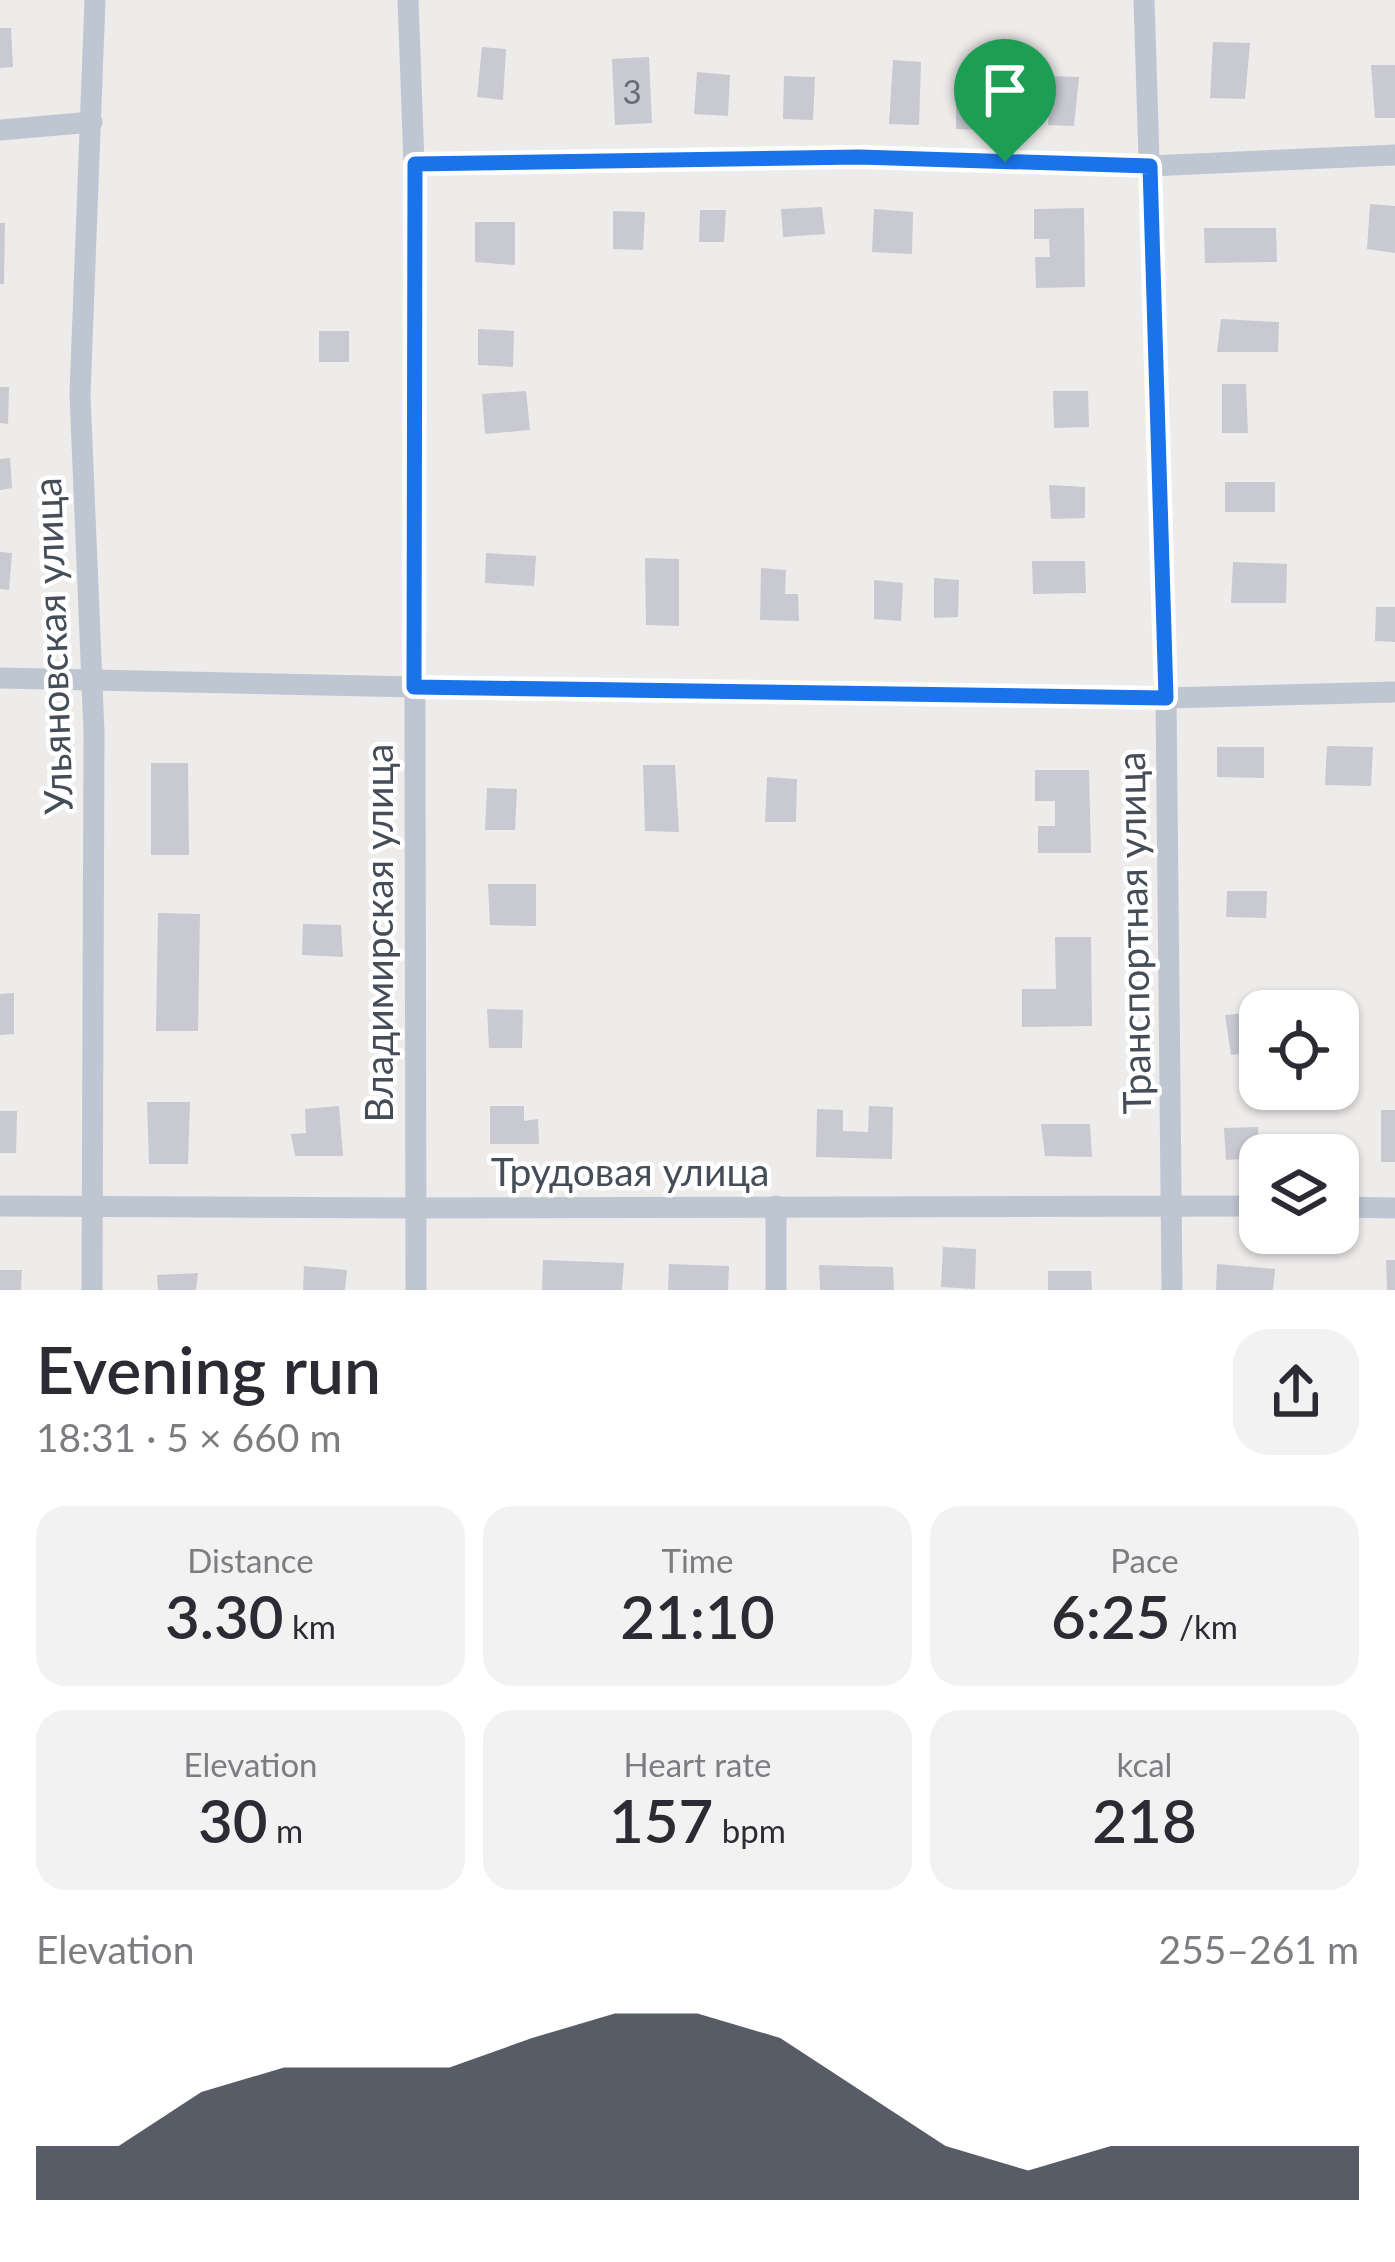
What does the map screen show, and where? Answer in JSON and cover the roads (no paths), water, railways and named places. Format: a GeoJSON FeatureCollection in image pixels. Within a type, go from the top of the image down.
{"type":"FeatureCollection","features":[{"type":"Feature","properties":{"kind":"street","name":"Ульяновская улица"},"geometry":{"type":"LineString","coordinates":[[92,1290],[92,679],[80,394],[95,0]]}},
{"type":"Feature","properties":{"kind":"street","name":"Владимирская улица"},"geometry":{"type":"LineString","coordinates":[[408,0],[415,164],[416,1290]]}},
{"type":"Feature","properties":{"kind":"street","name":"Транспортная улица"},"geometry":{"type":"LineString","coordinates":[[1144,0],[1166,698],[1172,1290]]}},
{"type":"Feature","properties":{"kind":"street"},"geometry":{"type":"LineString","coordinates":[[0,130],[92,122]]}},
{"type":"Feature","properties":{"kind":"street"},"geometry":{"type":"LineString","coordinates":[[415,164],[859,157],[1150,166],[1395,155]]}},
{"type":"Feature","properties":{"kind":"street"},"geometry":{"type":"LineString","coordinates":[[0,678],[1166,698],[1395,692]]}},
{"type":"Feature","properties":{"kind":"street","name":"Трудовая улица"},"geometry":{"type":"LineString","coordinates":[[0,1206],[1239,1206]]}},
{"type":"Feature","properties":{"kind":"street"},"geometry":{"type":"LineString","coordinates":[[776,1206],[776,1290]]}},
{"type":"Feature","properties":{"kind":"street"},"geometry":{"type":"LineString","coordinates":[[1359,1207],[1395,1208]]}}]}
